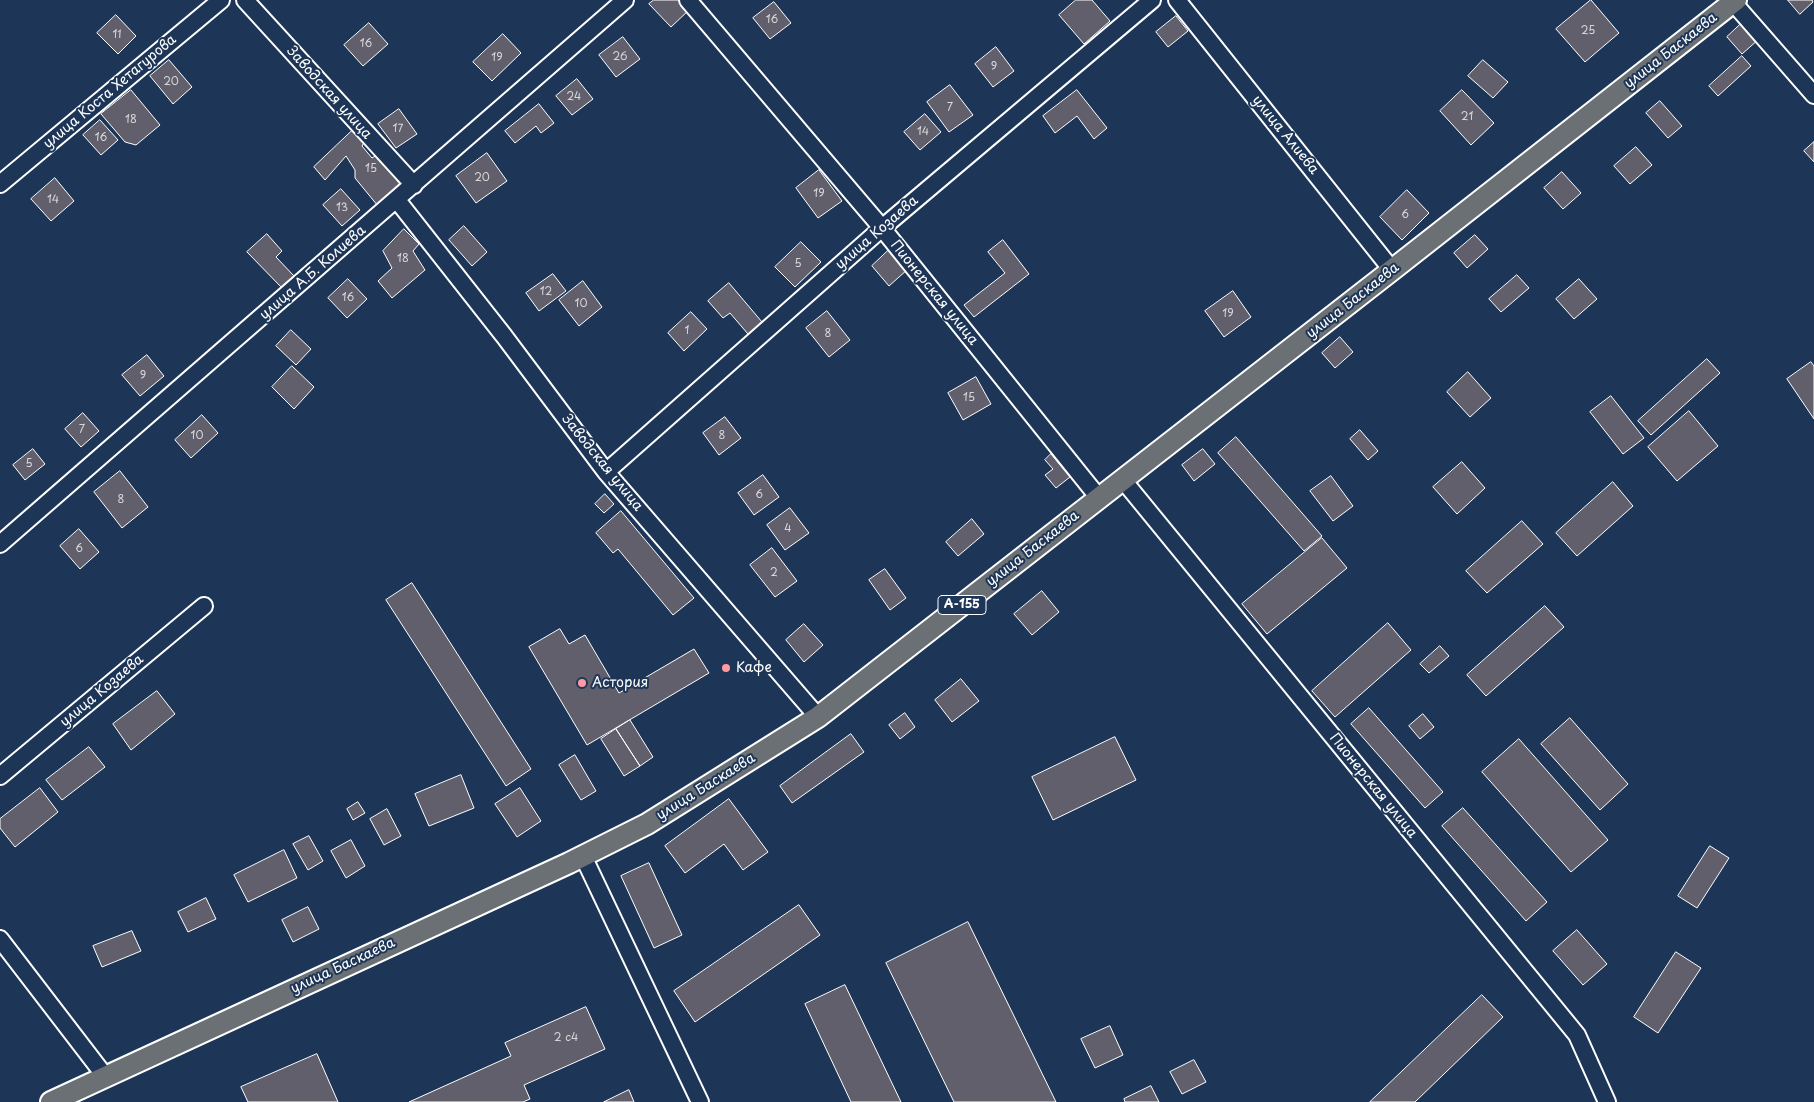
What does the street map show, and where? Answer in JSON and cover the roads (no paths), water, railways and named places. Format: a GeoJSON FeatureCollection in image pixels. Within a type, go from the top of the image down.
{"type":"FeatureCollection","features":[{"type":"Feature","properties":{"kind":"main road","name":"улица Баскаева"},"geometry":{"type":"LineString","coordinates":[[105,1076],[583,856],[647,824],[818,717],[1392,270],[1733,1]]}},
{"type":"Feature","properties":{"kind":"main road","name":"А-155"},"geometry":{"type":"LineString","coordinates":[[51,1102],[105,1076]]}},
{"type":"Feature","properties":{"kind":"street","name":"улица Коста Хетагурова"},"geometry":{"type":"LineString","coordinates":[[0,184],[220,0]]}},
{"type":"Feature","properties":{"kind":"street","name":"Заводская улица"},"geometry":{"type":"LineString","coordinates":[[245,0],[414,185]]}},
{"type":"Feature","properties":{"kind":"street","name":"улица А.Б. Колиева"},"geometry":{"type":"LineString","coordinates":[[0,544],[625,0]]}},
{"type":"Feature","properties":{"kind":"street","name":"Пионерская улица"},"geometry":{"type":"LineString","coordinates":[[688,0],[882,228],[1099,498]]}},
{"type":"Feature","properties":{"kind":"street","name":"улица Козаева"},"geometry":{"type":"LineString","coordinates":[[606,472],[882,228],[1152,0]]}},
{"type":"Feature","properties":{"kind":"street","name":"улица Алиева"},"geometry":{"type":"LineString","coordinates":[[1177,0],[1392,270]]}},
{"type":"Feature","properties":{"kind":"street"},"geometry":{"type":"LineString","coordinates":[[1733,1],[1814,95]]}},
{"type":"Feature","properties":{"kind":"street","name":"Заводская улица"},"geometry":{"type":"LineString","coordinates":[[397,200],[504,336],[606,472],[818,717]]}},
{"type":"Feature","properties":{"kind":"street","name":"Пионерская улица"},"geometry":{"type":"LineString","coordinates":[[1122,480],[1577,1035],[1607,1102]]}},
{"type":"Feature","properties":{"kind":"street","name":"улица Козаева"},"geometry":{"type":"LineString","coordinates":[[0,776],[204,606]]}},
{"type":"Feature","properties":{"kind":"street"},"geometry":{"type":"LineString","coordinates":[[583,856],[700,1102]]}},
{"type":"Feature","properties":{"kind":"street"},"geometry":{"type":"LineString","coordinates":[[0,939],[105,1076]]}},
{"type":"Feature","properties":{"kind":"place","name":"Кафе"},"geometry":{"type":"Point","coordinates":[726,668]}},
{"type":"Feature","properties":{"kind":"place","name":"Астория"},"geometry":{"type":"Point","coordinates":[582,683]}}]}
